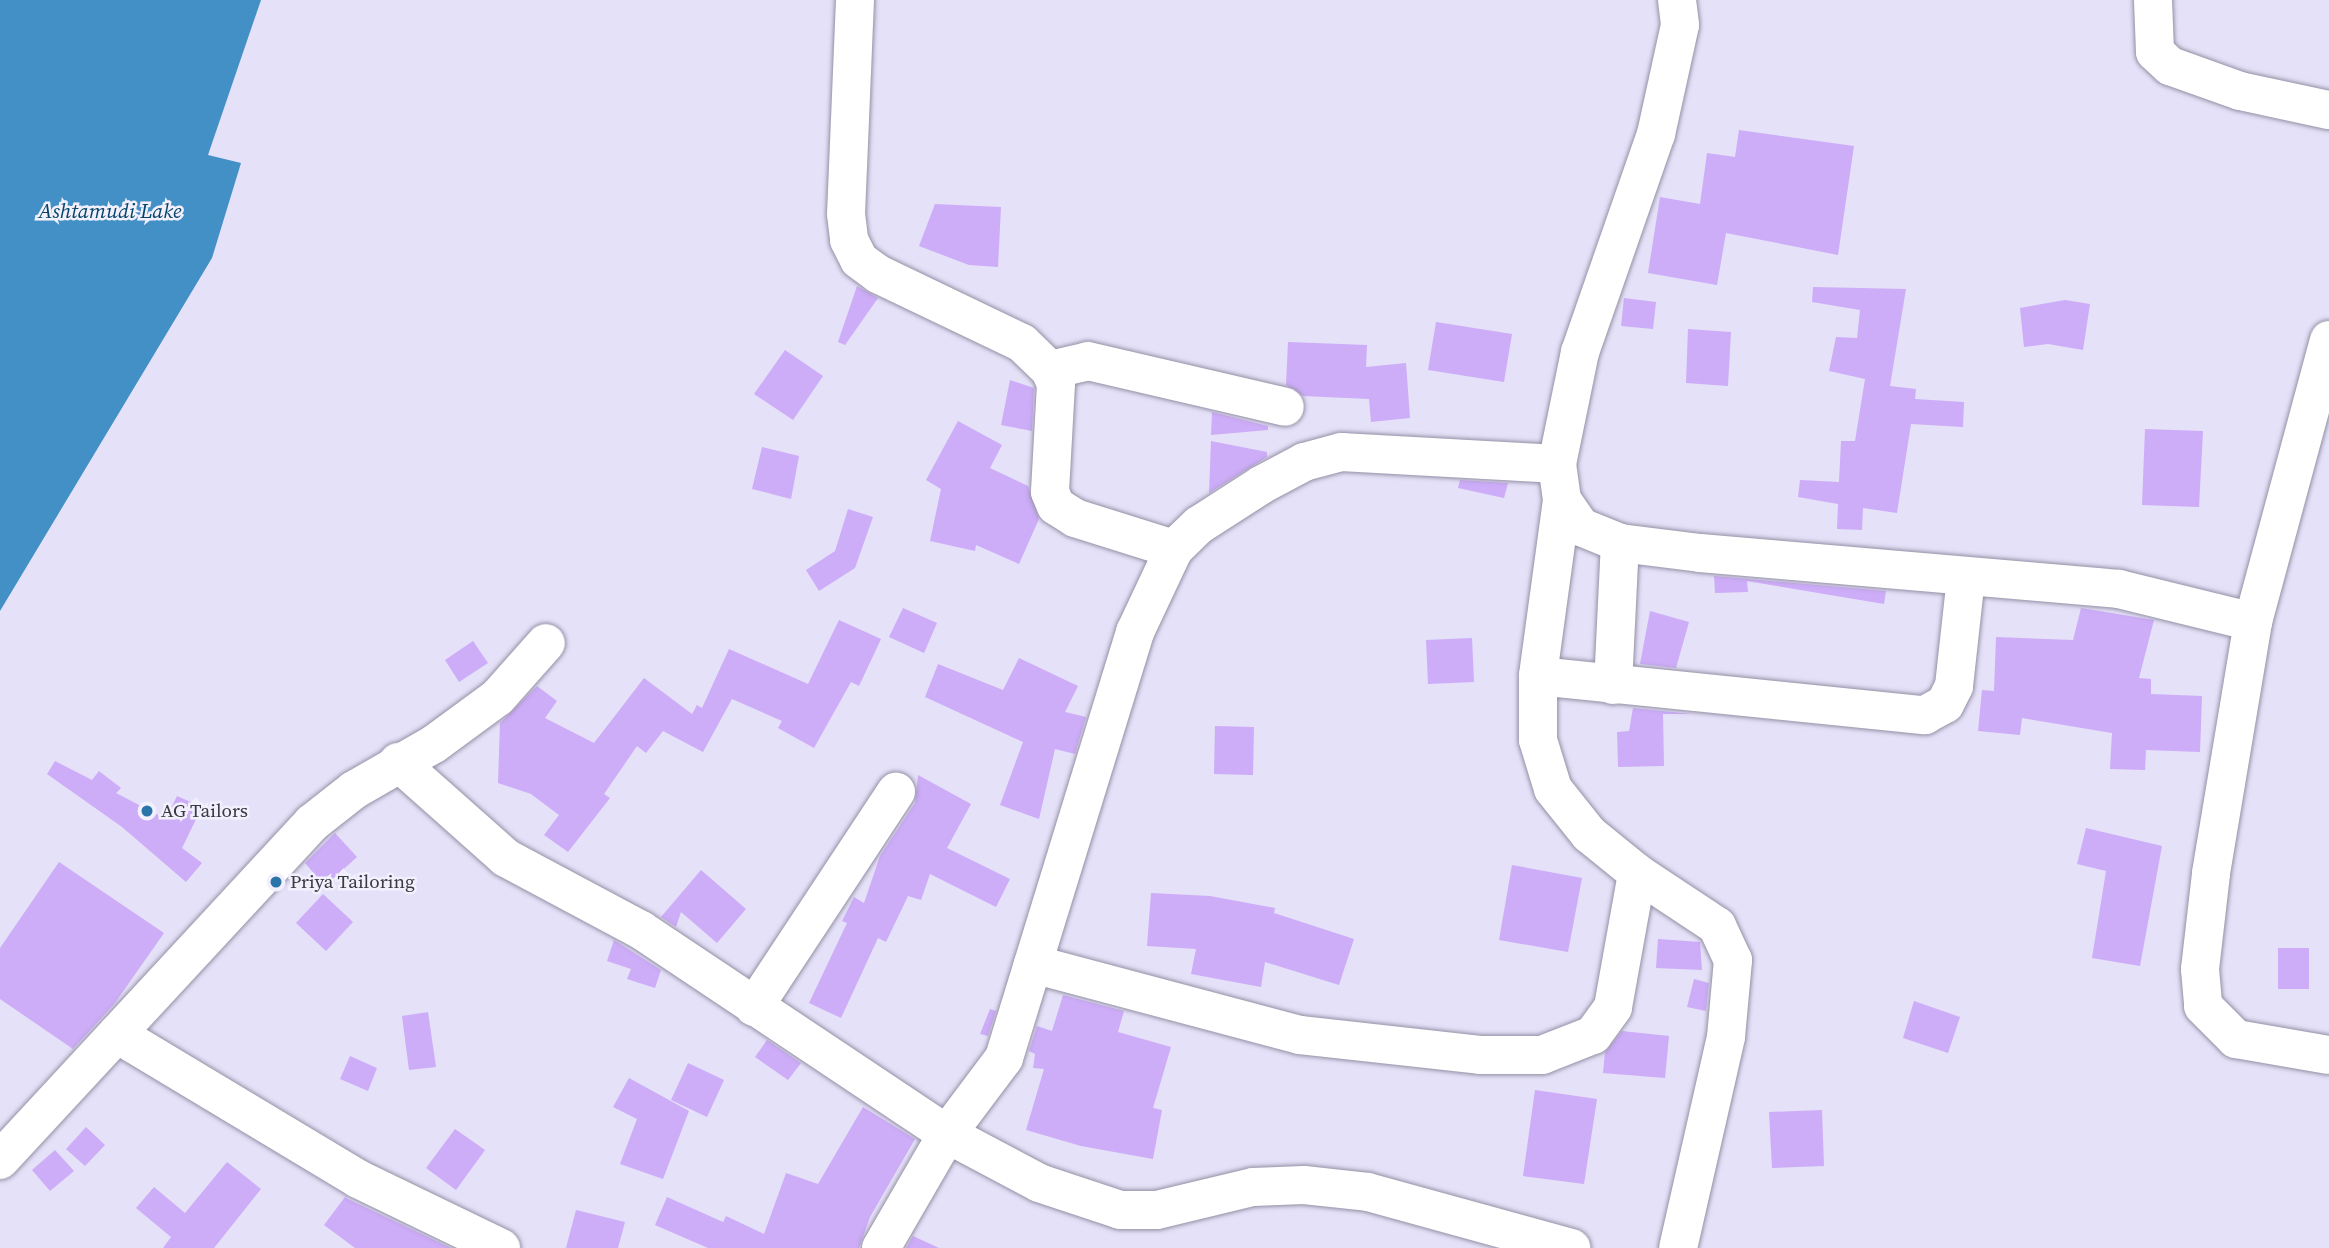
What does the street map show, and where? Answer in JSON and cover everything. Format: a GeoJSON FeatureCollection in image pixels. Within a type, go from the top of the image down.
{"type":"FeatureCollection","features":[{"type":"Feature","properties":{"kind":"street"},"geometry":{"type":"LineString","coordinates":[[855,0],[846,214],[849,240],[859,260],[877,274],[1021,343],[1050,370],[1056,403],[1050,492],[1056,506],[1095,525],[1174,549]]}},
{"type":"Feature","properties":{"kind":"street"},"geometry":{"type":"LineString","coordinates":[[1677,0],[1680,25],[1656,134],[1580,352],[1560,482],[1538,676],[1538,740],[1553,789],[1589,834],[1637,873],[1717,926],[1733,960],[1726,1037],[1678,1248]]}},
{"type":"Feature","properties":{"kind":"street"},"geometry":{"type":"LineString","coordinates":[[2153,0],[2155,52],[2170,66],[2241,91],[2329,110]]}},
{"type":"Feature","properties":{"kind":"street"},"geometry":{"type":"LineString","coordinates":[[2329,340],[2253,622],[2211,874],[2200,969],[2203,1006],[2236,1039],[2329,1055]]}},
{"type":"Feature","properties":{"kind":"street"},"geometry":{"type":"LineString","coordinates":[[1050,370],[1088,361],[1285,407]]}},
{"type":"Feature","properties":{"kind":"street"},"geometry":{"type":"LineString","coordinates":[[880,1248],[947,1133],[1004,1058],[1135,632],[1174,549],[1199,525],[1261,485],[1304,462],[1342,452],[1560,482]]}},
{"type":"Feature","properties":{"kind":"street"},"geometry":{"type":"LineString","coordinates":[[1560,482],[1581,527],[1620,543],[2119,589],[2253,622]]}},
{"type":"Feature","properties":{"kind":"street"},"geometry":{"type":"LineString","coordinates":[[1613,685],[1620,543]]}},
{"type":"Feature","properties":{"kind":"street"},"geometry":{"type":"LineString","coordinates":[[1538,676],[1891,713],[1937,711],[1954,686],[1966,577]]}},
{"type":"Feature","properties":{"kind":"street"},"geometry":{"type":"LineString","coordinates":[[0,1160],[312,823],[398,762],[434,744],[498,697],[546,643]]}},
{"type":"Feature","properties":{"kind":"street"},"geometry":{"type":"LineString","coordinates":[[398,762],[506,858],[641,930],[947,1133],[1039,1183],[1120,1210],[1157,1210],[1253,1187],[1304,1185],[1368,1192],[1571,1248]]}},
{"type":"Feature","properties":{"kind":"street"},"geometry":{"type":"LineString","coordinates":[[754,1007],[896,792]]}},
{"type":"Feature","properties":{"kind":"street"},"geometry":{"type":"LineString","coordinates":[[1033,964],[1300,1035],[1480,1055],[1542,1055],[1593,1035],[1613,1007],[1637,873]]}},
{"type":"Feature","properties":{"kind":"street"},"geometry":{"type":"LineString","coordinates":[[117,1034],[358,1179],[501,1248]]}},
{"type":"Feature","properties":{"kind":"water","name":"Ashtamudi Lake"},"geometry":{"type":"Polygon","coordinates":[[[0,0],[261,0],[208,155],[241,163],[212,258],[0,611],[0,0]]]}},
{"type":"Feature","properties":{"kind":"building"},"geometry":{"type":"Polygon","coordinates":[[[1739,130],[1854,146],[1838,255],[1726,233],[1717,285],[1648,273],[1660,197],[1700,204],[1707,153],[1735,157],[1739,130]]]}},
{"type":"Feature","properties":{"kind":"building"},"geometry":{"type":"Polygon","coordinates":[[[935,204],[1001,207],[998,267],[969,265],[919,246],[935,204]]]}},
{"type":"Feature","properties":{"kind":"building"},"geometry":{"type":"Polygon","coordinates":[[[857,286],[878,298],[845,345],[838,342],[857,286]]]}},
{"type":"Feature","properties":{"kind":"building"},"geometry":{"type":"Polygon","coordinates":[[[1813,287],[1906,289],[1890,386],[1916,389],[1915,399],[1964,402],[1963,427],[1911,424],[1897,513],[1863,508],[1862,530],[1837,529],[1838,504],[1798,497],[1800,480],[1839,482],[1841,441],[1855,441],[1865,379],[1829,371],[1836,337],[1857,338],[1860,310],[1812,302],[1813,287]]]}},
{"type":"Feature","properties":{"kind":"building"},"geometry":{"type":"Polygon","coordinates":[[[1624,298],[1656,302],[1653,329],[1621,326],[1624,298]]]}},
{"type":"Feature","properties":{"kind":"building"},"geometry":{"type":"Polygon","coordinates":[[[2065,300],[2090,304],[2083,350],[2048,344],[2024,347],[2020,308],[2065,300]]]}},
{"type":"Feature","properties":{"kind":"building"},"geometry":{"type":"Polygon","coordinates":[[[1436,322],[1512,334],[1504,382],[1428,370],[1436,322]]]}},
{"type":"Feature","properties":{"kind":"building"},"geometry":{"type":"Polygon","coordinates":[[[1688,329],[1731,332],[1728,386],[1686,383],[1688,329]]]}},
{"type":"Feature","properties":{"kind":"building"},"geometry":{"type":"Polygon","coordinates":[[[1288,342],[1367,345],[1366,367],[1406,363],[1410,418],[1371,422],[1369,399],[1303,396],[1286,385],[1288,342]]]}},
{"type":"Feature","properties":{"kind":"building"},"geometry":{"type":"Polygon","coordinates":[[[785,350],[823,376],[793,420],[754,394],[785,350]]]}},
{"type":"Feature","properties":{"kind":"building"},"geometry":{"type":"Polygon","coordinates":[[[1010,380],[1034,388],[1032,431],[1001,425],[1010,380]]]}},
{"type":"Feature","properties":{"kind":"building"},"geometry":{"type":"Polygon","coordinates":[[[1212,412],[1268,426],[1268,430],[1211,435],[1212,412]]]}},
{"type":"Feature","properties":{"kind":"building"},"geometry":{"type":"Polygon","coordinates":[[[958,421],[1002,445],[990,468],[1028,486],[1039,519],[1019,564],[976,545],[975,551],[930,541],[941,489],[926,480],[958,421]]]}},
{"type":"Feature","properties":{"kind":"building"},"geometry":{"type":"Polygon","coordinates":[[[2145,429],[2203,431],[2199,507],[2142,505],[2145,429]]]}},
{"type":"Feature","properties":{"kind":"building"},"geometry":{"type":"Polygon","coordinates":[[[1211,441],[1267,452],[1267,457],[1209,493],[1211,441]]]}},
{"type":"Feature","properties":{"kind":"building"},"geometry":{"type":"Polygon","coordinates":[[[762,447],[799,456],[791,499],[752,489],[762,447]]]}},
{"type":"Feature","properties":{"kind":"building"},"geometry":{"type":"Polygon","coordinates":[[[1460,480],[1508,483],[1504,498],[1458,488],[1460,480]]]}},
{"type":"Feature","properties":{"kind":"building"},"geometry":{"type":"Polygon","coordinates":[[[848,509],[873,517],[855,568],[819,591],[806,570],[835,551],[848,509]]]}},
{"type":"Feature","properties":{"kind":"building"},"geometry":{"type":"Polygon","coordinates":[[[1714,576],[1886,591],[1884,604],[1747,581],[1748,592],[1715,593],[1714,576]]]}},
{"type":"Feature","properties":{"kind":"building"},"geometry":{"type":"Polygon","coordinates":[[[903,608],[937,623],[924,653],[889,637],[903,608]]]}},
{"type":"Feature","properties":{"kind":"building"},"geometry":{"type":"Polygon","coordinates":[[[2081,608],[2154,620],[2139,678],[2151,679],[2151,694],[2202,696],[2200,752],[2146,750],[2145,770],[2110,769],[2112,733],[2022,718],[2020,735],[1978,731],[1982,690],[1994,691],[1996,637],[2073,640],[2081,608]]]}},
{"type":"Feature","properties":{"kind":"building"},"geometry":{"type":"Polygon","coordinates":[[[1650,611],[1689,622],[1676,668],[1640,664],[1650,611]]]}},
{"type":"Feature","properties":{"kind":"building"},"geometry":{"type":"Polygon","coordinates":[[[839,620],[881,639],[859,686],[851,682],[814,748],[778,728],[782,721],[732,699],[703,752],[663,731],[646,753],[637,746],[604,794],[610,798],[568,852],[544,835],[559,815],[531,794],[498,783],[500,723],[537,686],[557,701],[545,718],[594,743],[644,678],[692,714],[697,705],[702,708],[729,649],[808,684],[839,620]]]}},
{"type":"Feature","properties":{"kind":"building"},"geometry":{"type":"Polygon","coordinates":[[[1472,638],[1474,682],[1428,684],[1426,640],[1472,638]]]}},
{"type":"Feature","properties":{"kind":"building"},"geometry":{"type":"Polygon","coordinates":[[[473,641],[488,663],[459,682],[445,660],[473,641]]]}},
{"type":"Feature","properties":{"kind":"building"},"geometry":{"type":"Polygon","coordinates":[[[1019,658],[1078,686],[1065,712],[1086,717],[1075,754],[1055,749],[1039,819],[1000,805],[1023,742],[925,697],[938,664],[1003,690],[1019,658]]]}},
{"type":"Feature","properties":{"kind":"building"},"geometry":{"type":"Polygon","coordinates":[[[1633,708],[1692,714],[1663,714],[1664,766],[1618,767],[1617,732],[1629,731],[1633,708]]]}},
{"type":"Feature","properties":{"kind":"building"},"geometry":{"type":"Polygon","coordinates":[[[1215,726],[1254,727],[1253,775],[1214,774],[1215,726]]]}},
{"type":"Feature","properties":{"kind":"building"},"geometry":{"type":"Polygon","coordinates":[[[55,761],[92,780],[99,771],[121,788],[116,793],[166,819],[177,796],[202,807],[182,848],[202,863],[186,882],[122,827],[47,774],[55,761]]]}},
{"type":"Feature","properties":{"kind":"building"},"geometry":{"type":"Polygon","coordinates":[[[918,775],[971,804],[947,848],[1010,879],[996,907],[930,874],[921,900],[908,896],[886,942],[878,938],[841,1018],[809,1003],[847,923],[842,921],[854,897],[864,903],[880,856],[915,803],[918,775]]]}},
{"type":"Feature","properties":{"kind":"building"},"geometry":{"type":"Polygon","coordinates":[[[2086,828],[2162,846],[2140,966],[2092,958],[2106,871],[2077,864],[2086,828]]]}},
{"type":"Feature","properties":{"kind":"building"},"geometry":{"type":"Polygon","coordinates":[[[335,833],[357,857],[325,886],[305,863],[335,833]]]}},
{"type":"Feature","properties":{"kind":"building"},"geometry":{"type":"Polygon","coordinates":[[[59,862],[164,933],[115,1003],[73,1049],[0,999],[0,948],[59,862]]]}},
{"type":"Feature","properties":{"kind":"building"},"geometry":{"type":"Polygon","coordinates":[[[1512,865],[1582,878],[1568,952],[1499,940],[1512,865]]]}},
{"type":"Feature","properties":{"kind":"building"},"geometry":{"type":"Polygon","coordinates":[[[701,870],[746,909],[717,943],[681,912],[676,927],[661,917],[701,870]]]}},
{"type":"Feature","properties":{"kind":"building"},"geometry":{"type":"Polygon","coordinates":[[[1151,893],[1210,896],[1275,908],[1274,913],[1354,939],[1339,985],[1265,962],[1261,987],[1191,974],[1196,949],[1147,946],[1151,893]]]}},
{"type":"Feature","properties":{"kind":"building"},"geometry":{"type":"Polygon","coordinates":[[[323,894],[353,922],[326,951],[296,923],[323,894]]]}},
{"type":"Feature","properties":{"kind":"building"},"geometry":{"type":"Polygon","coordinates":[[[1658,939],[1700,942],[1702,970],[1656,968],[1658,939]]]}},
{"type":"Feature","properties":{"kind":"building"},"geometry":{"type":"Polygon","coordinates":[[[614,940],[661,970],[655,988],[627,979],[631,969],[607,961],[614,940]]]}},
{"type":"Feature","properties":{"kind":"building"},"geometry":{"type":"Polygon","coordinates":[[[2278,948],[2309,948],[2309,989],[2278,989],[2278,948]]]}},
{"type":"Feature","properties":{"kind":"building"},"geometry":{"type":"Polygon","coordinates":[[[1694,979],[1709,983],[1706,1011],[1687,1007],[1694,979]]]}},
{"type":"Feature","properties":{"kind":"building"},"geometry":{"type":"Polygon","coordinates":[[[1063,995],[1124,1011],[1118,1032],[1171,1047],[1153,1108],[1162,1110],[1153,1159],[1081,1146],[1026,1130],[1044,1069],[1033,1068],[1035,1054],[1029,1051],[1037,1026],[1052,1031],[1063,995]]]}},
{"type":"Feature","properties":{"kind":"building"},"geometry":{"type":"Polygon","coordinates":[[[1914,1001],[1960,1017],[1948,1053],[1903,1038],[1914,1001]]]}},
{"type":"Feature","properties":{"kind":"building"},"geometry":{"type":"Polygon","coordinates":[[[990,1009],[996,1011],[988,1036],[980,1034],[990,1009]]]}},
{"type":"Feature","properties":{"kind":"building"},"geometry":{"type":"Polygon","coordinates":[[[428,1012],[436,1067],[409,1070],[402,1016],[428,1012]]]}},
{"type":"Feature","properties":{"kind":"building"},"geometry":{"type":"Polygon","coordinates":[[[1622,1031],[1669,1036],[1665,1078],[1603,1073],[1605,1052],[1622,1031]]]}},
{"type":"Feature","properties":{"kind":"building"},"geometry":{"type":"Polygon","coordinates":[[[767,1040],[801,1063],[788,1080],[755,1057],[767,1040]]]}},
{"type":"Feature","properties":{"kind":"building"},"geometry":{"type":"Polygon","coordinates":[[[350,1056],[377,1068],[368,1091],[340,1079],[350,1056]]]}},
{"type":"Feature","properties":{"kind":"building"},"geometry":{"type":"Polygon","coordinates":[[[688,1063],[724,1080],[707,1117],[671,1100],[688,1063]]]}},
{"type":"Feature","properties":{"kind":"building"},"geometry":{"type":"Polygon","coordinates":[[[629,1078],[689,1111],[663,1179],[620,1164],[637,1119],[613,1107],[629,1078]]]}},
{"type":"Feature","properties":{"kind":"building"},"geometry":{"type":"Polygon","coordinates":[[[1535,1090],[1597,1099],[1584,1184],[1523,1176],[1535,1090]]]}},
{"type":"Feature","properties":{"kind":"building"},"geometry":{"type":"Polygon","coordinates":[[[863,1107],[915,1139],[870,1217],[859,1248],[708,1248],[655,1225],[667,1197],[723,1222],[726,1216],[764,1234],[786,1173],[818,1184],[863,1107]]]}},
{"type":"Feature","properties":{"kind":"building"},"geometry":{"type":"Polygon","coordinates":[[[1822,1110],[1824,1166],[1772,1168],[1769,1112],[1822,1110]]]}},
{"type":"Feature","properties":{"kind":"building"},"geometry":{"type":"Polygon","coordinates":[[[86,1127],[105,1145],[85,1166],[66,1149],[86,1127]]]}},
{"type":"Feature","properties":{"kind":"building"},"geometry":{"type":"Polygon","coordinates":[[[455,1129],[485,1150],[456,1190],[426,1168],[455,1129]]]}},
{"type":"Feature","properties":{"kind":"building"},"geometry":{"type":"Polygon","coordinates":[[[55,1150],[74,1171],[50,1191],[32,1170],[55,1150]]]}},
{"type":"Feature","properties":{"kind":"building"},"geometry":{"type":"Polygon","coordinates":[[[227,1162],[261,1189],[214,1248],[163,1248],[171,1237],[136,1208],[154,1187],[185,1213],[227,1162]]]}},
{"type":"Feature","properties":{"kind":"building"},"geometry":{"type":"Polygon","coordinates":[[[345,1197],[451,1248],[355,1248],[324,1225],[345,1197]]]}},
{"type":"Feature","properties":{"kind":"building"},"geometry":{"type":"Polygon","coordinates":[[[576,1210],[625,1222],[618,1248],[566,1248],[576,1210]]]}},
{"type":"Feature","properties":{"kind":"building"},"geometry":{"type":"Polygon","coordinates":[[[913,1236],[939,1248],[906,1248],[913,1236]]]}},
{"type":"Feature","properties":{"kind":"place","name":"AG Tailors"},"geometry":{"type":"Point","coordinates":[147,811]}},
{"type":"Feature","properties":{"kind":"place","name":"Priya Tailoring"},"geometry":{"type":"Point","coordinates":[276,882]}}]}
